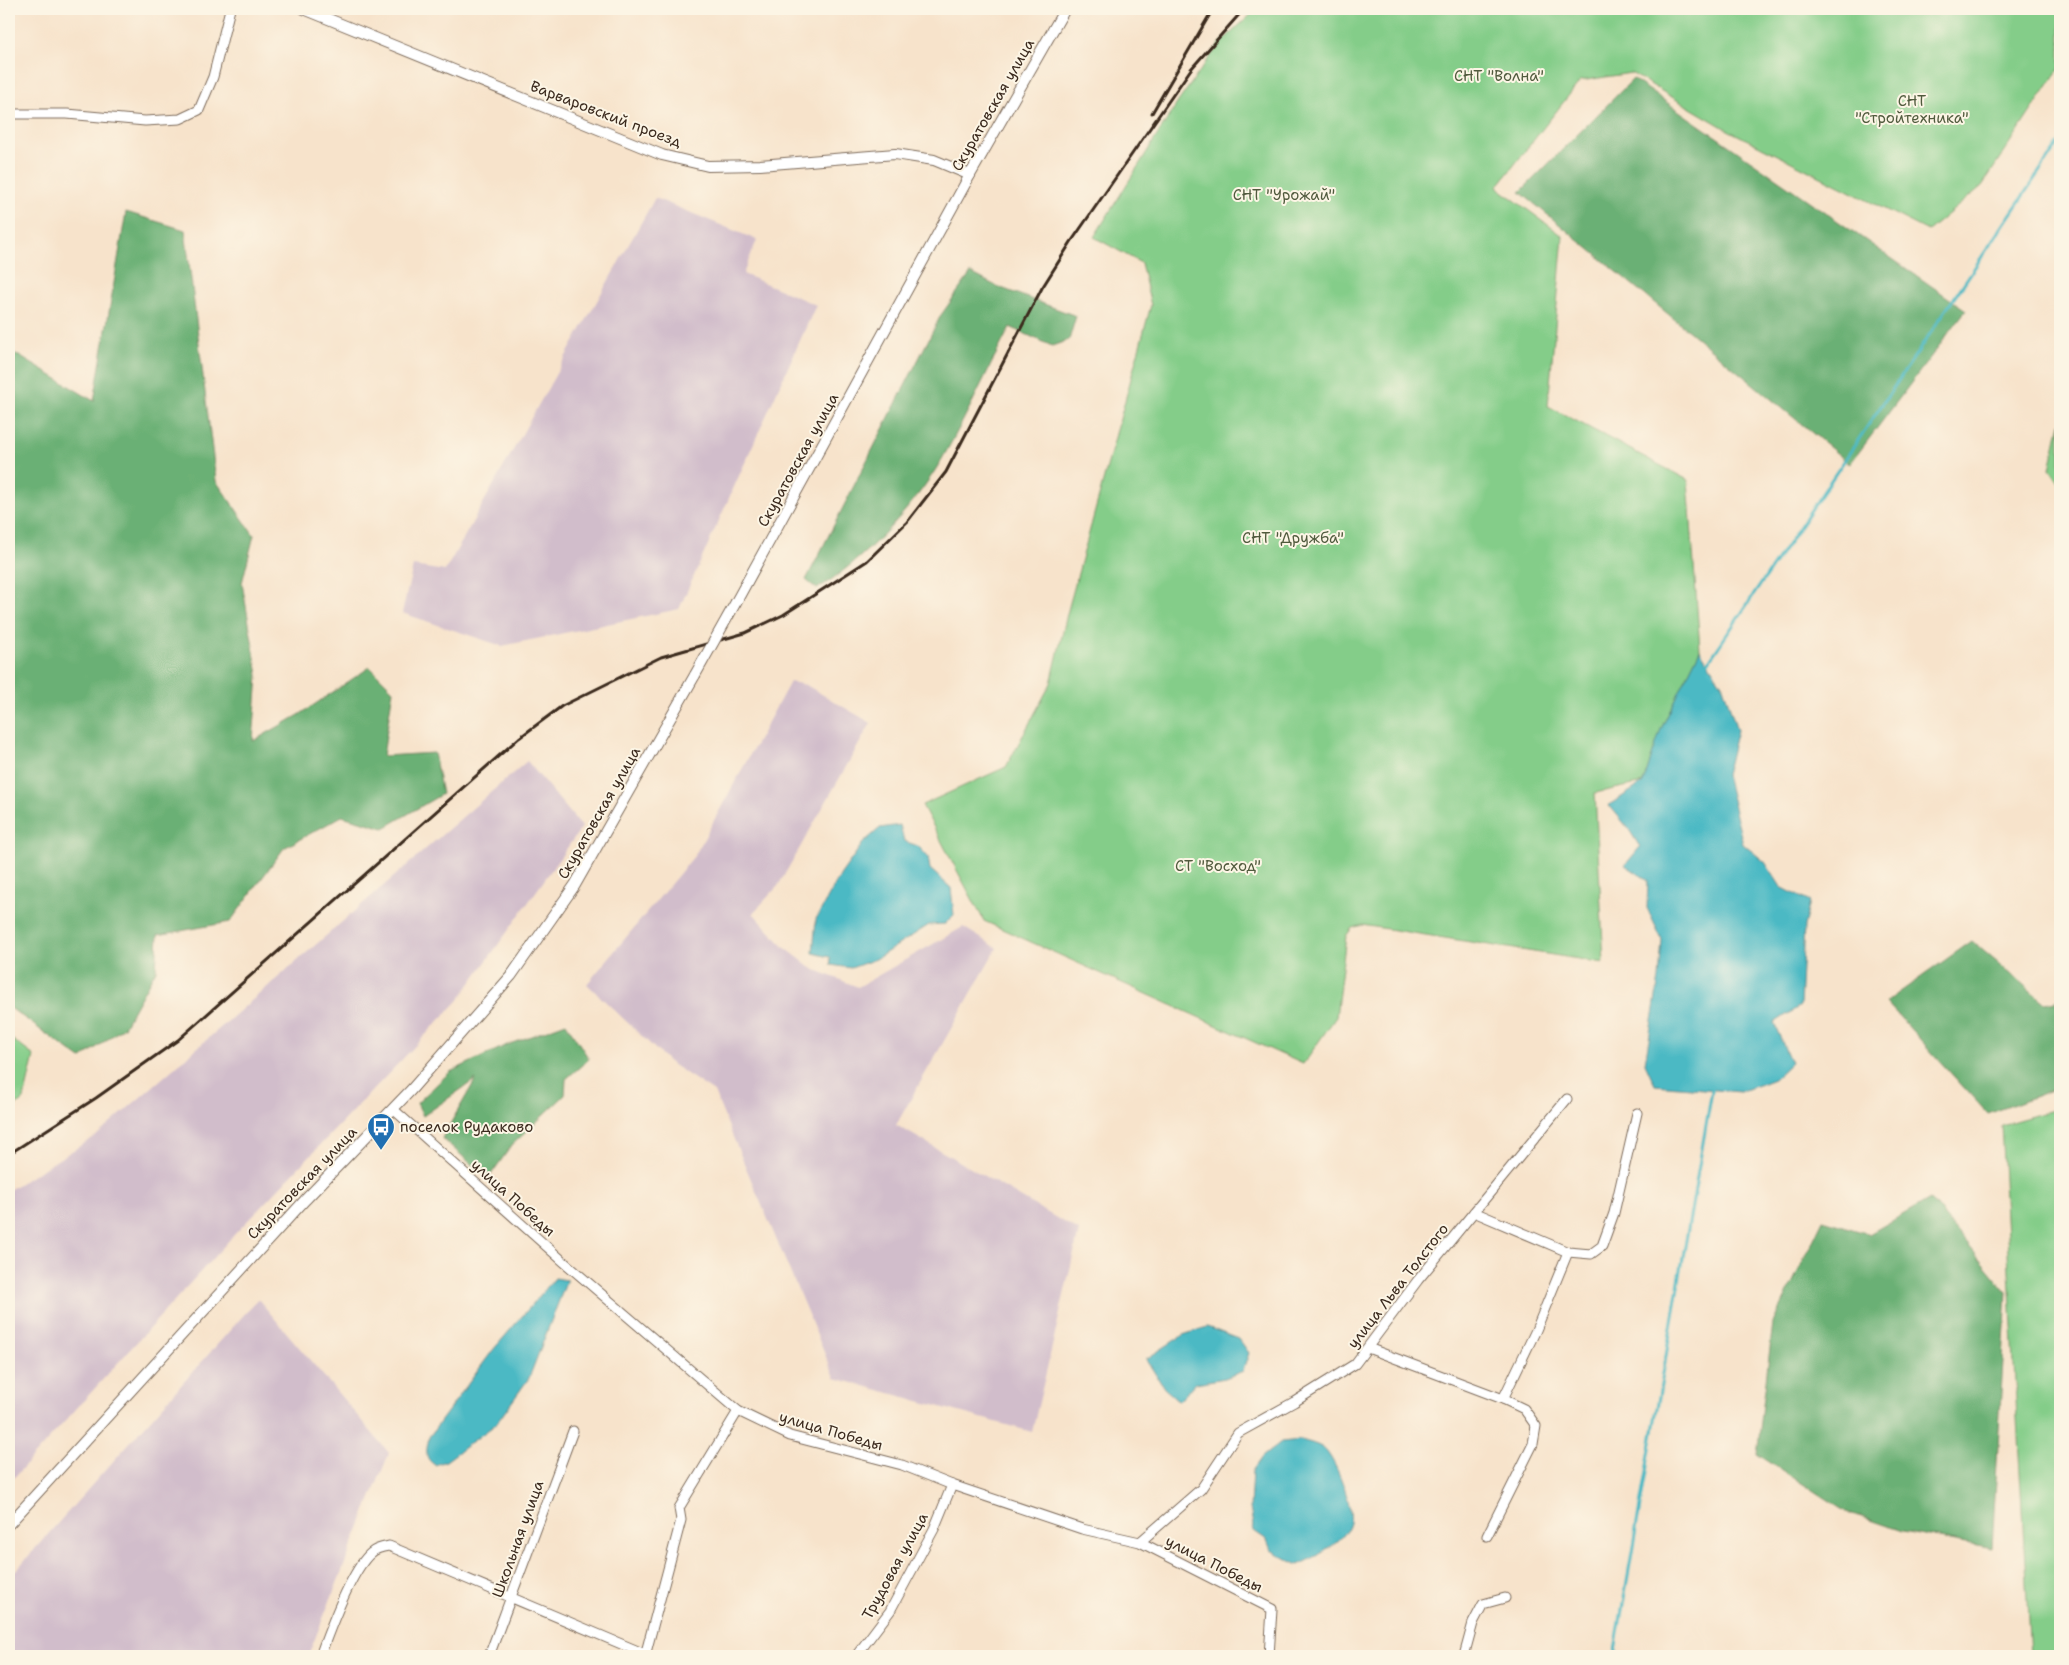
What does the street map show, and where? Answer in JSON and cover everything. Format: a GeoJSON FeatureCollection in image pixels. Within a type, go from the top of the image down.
{"type":"FeatureCollection","features":[{"type":"Feature","properties":{"kind":"street"},"geometry":{"type":"LineString","coordinates":[[9,114],[67,114],[145,121],[180,119],[199,110],[212,77],[230,9]]}},
{"type":"Feature","properties":{"kind":"street","name":"Варваровский проезд"},"geometry":{"type":"LineString","coordinates":[[304,9],[662,154],[708,166],[751,165],[896,154],[934,160],[970,174]]}},
{"type":"Feature","properties":{"kind":"street","name":"Скуратовская улица"},"geometry":{"type":"LineString","coordinates":[[9,1524],[242,1268],[393,1109],[511,976],[546,928],[607,831],[696,675],[970,174],[1065,9]]}},
{"type":"Feature","properties":{"kind":"street","name":"улица Льва Толстого"},"geometry":{"type":"LineString","coordinates":[[1140,1542],[1201,1489],[1238,1433],[1294,1402],[1355,1364],[1418,1280],[1567,1099]]}},
{"type":"Feature","properties":{"kind":"street","name":"улица Победы"},"geometry":{"type":"LineString","coordinates":[[393,1109],[564,1262],[738,1411],[790,1436],[902,1465],[952,1485],[1082,1529],[1140,1542],[1272,1609],[1269,1656]]}},
{"type":"Feature","properties":{"kind":"street"},"geometry":{"type":"LineString","coordinates":[[1474,1212],[1568,1252],[1591,1254],[1602,1246],[1614,1213],[1637,1113]]}},
{"type":"Feature","properties":{"kind":"street"},"geometry":{"type":"LineString","coordinates":[[1503,1399],[1536,1330],[1568,1252]]}},
{"type":"Feature","properties":{"kind":"street"},"geometry":{"type":"LineString","coordinates":[[1368,1348],[1503,1399],[1524,1409],[1536,1426],[1533,1444],[1487,1536]]}},
{"type":"Feature","properties":{"kind":"street"},"geometry":{"type":"LineString","coordinates":[[320,1656],[333,1620],[362,1564],[371,1553],[389,1546],[398,1548],[511,1599],[645,1655],[681,1520],[680,1508],[738,1411]]}},
{"type":"Feature","properties":{"kind":"street","name":"Школьная улица"},"geometry":{"type":"LineString","coordinates":[[489,1656],[572,1431]]}},
{"type":"Feature","properties":{"kind":"street","name":"Трудовая улица"},"geometry":{"type":"LineString","coordinates":[[856,1656],[890,1611],[934,1529],[952,1485]]}},
{"type":"Feature","properties":{"kind":"street"},"geometry":{"type":"LineString","coordinates":[[1464,1656],[1473,1623],[1483,1604],[1505,1598]]}},
{"type":"Feature","properties":{"kind":"shaded area"},"geometry":{"type":"Polygon","coordinates":[[[655,198],[757,240],[743,274],[816,305],[679,609],[502,646],[402,613],[413,566],[445,571],[655,198]]]}},
{"type":"Feature","properties":{"kind":"shaded area"},"geometry":{"type":"Polygon","coordinates":[[[790,682],[806,685],[871,723],[778,886],[753,913],[784,947],[813,969],[858,987],[963,927],[997,948],[896,1125],[1079,1231],[1032,1432],[835,1378],[714,1092],[669,1062],[587,984],[695,855],[790,682]]]}},
{"type":"Feature","properties":{"kind":"shaded area"},"geometry":{"type":"Polygon","coordinates":[[[527,761],[582,827],[458,1001],[232,1237],[9,1483],[9,1190],[96,1136],[527,761]]]}},
{"type":"Feature","properties":{"kind":"shaded area"},"geometry":{"type":"Polygon","coordinates":[[[258,1299],[389,1453],[308,1656],[9,1656],[9,1578],[258,1299]]]}},
{"type":"Feature","properties":{"kind":"green space"},"geometry":{"type":"Polygon","coordinates":[[[1257,9],[2060,9],[2060,67],[1982,186],[1928,231],[1728,130],[1631,73],[1580,81],[1497,187],[1563,236],[1548,406],[1688,480],[1700,650],[1661,729],[1643,783],[1595,793],[1604,963],[1362,925],[1352,928],[1346,936],[1336,1017],[1303,1064],[984,921],[922,805],[1006,767],[1051,683],[1067,614],[1151,305],[1141,263],[1094,237],[1178,102],[1219,44],[1257,9]]]}},
{"type":"Feature","properties":{"kind":"green space"},"geometry":{"type":"Polygon","coordinates":[[[1633,79],[1966,310],[1850,464],[1520,192],[1633,79]]]}},
{"type":"Feature","properties":{"kind":"green space"},"geometry":{"type":"Polygon","coordinates":[[[126,212],[185,230],[216,481],[254,535],[242,583],[258,675],[253,741],[299,715],[370,667],[393,690],[383,756],[434,753],[442,794],[384,828],[342,816],[284,848],[230,922],[158,935],[156,970],[124,1027],[81,1059],[9,1007],[9,350],[94,401],[126,212]]]}},
{"type":"Feature","properties":{"kind":"green space"},"geometry":{"type":"Polygon","coordinates":[[[971,273],[996,286],[1076,316],[1069,340],[1052,346],[1010,327],[951,443],[918,495],[870,548],[817,589],[806,580],[941,315],[971,273]]]}},
{"type":"Feature","properties":{"kind":"green space"},"geometry":{"type":"Polygon","coordinates":[[[2060,423],[2060,484],[2050,469],[2060,423]]]}},
{"type":"Feature","properties":{"kind":"green space"},"geometry":{"type":"Polygon","coordinates":[[[1972,941],[2045,1003],[2060,1000],[2060,1087],[1988,1114],[1886,1002],[1972,941]]]}},
{"type":"Feature","properties":{"kind":"green space"},"geometry":{"type":"Polygon","coordinates":[[[566,1023],[589,1059],[566,1079],[565,1095],[512,1145],[490,1176],[479,1171],[442,1138],[476,1079],[423,1116],[417,1103],[450,1072],[507,1045],[566,1023]]]}},
{"type":"Feature","properties":{"kind":"green space"},"geometry":{"type":"Polygon","coordinates":[[[9,1037],[34,1056],[24,1099],[9,1112],[9,1037]]]}},
{"type":"Feature","properties":{"kind":"green space"},"geometry":{"type":"Polygon","coordinates":[[[2060,1108],[2060,1656],[2030,1656],[2001,1125],[2060,1108]]]}},
{"type":"Feature","properties":{"kind":"green space"},"geometry":{"type":"Polygon","coordinates":[[[1930,1199],[2007,1292],[1992,1548],[1902,1531],[1846,1512],[1757,1454],[1773,1323],[1823,1220],[1869,1234],[1930,1199]]]}},
{"type":"Feature","properties":{"kind":"water"},"geometry":{"type":"Polygon","coordinates":[[[1700,650],[1723,686],[1737,730],[1726,775],[1743,844],[1765,862],[1781,887],[1810,902],[1804,926],[1800,1006],[1774,1023],[1791,1063],[1774,1079],[1740,1092],[1655,1085],[1645,1063],[1659,978],[1662,940],[1647,908],[1648,880],[1625,865],[1640,847],[1628,828],[1609,805],[1643,783],[1661,729],[1700,650]]]}},
{"type":"Feature","properties":{"kind":"water"},"geometry":{"type":"Polygon","coordinates":[[[900,825],[904,841],[918,846],[928,857],[930,869],[951,888],[954,915],[945,924],[929,925],[876,959],[851,968],[831,965],[830,957],[813,953],[816,919],[841,874],[863,843],[880,828],[900,825]]]}},
{"type":"Feature","properties":{"kind":"water"},"geometry":{"type":"Polygon","coordinates":[[[555,1278],[567,1280],[529,1378],[496,1424],[446,1461],[435,1465],[427,1456],[429,1437],[493,1350],[555,1278]]]}},
{"type":"Feature","properties":{"kind":"water"},"geometry":{"type":"Polygon","coordinates":[[[1207,1327],[1239,1339],[1249,1353],[1243,1371],[1225,1378],[1196,1383],[1179,1401],[1164,1388],[1146,1359],[1183,1335],[1207,1327]]]}},
{"type":"Feature","properties":{"kind":"water"},"geometry":{"type":"Polygon","coordinates":[[[1301,1440],[1323,1448],[1333,1461],[1346,1495],[1350,1523],[1347,1530],[1336,1543],[1320,1554],[1298,1565],[1271,1550],[1267,1540],[1254,1531],[1250,1508],[1252,1471],[1262,1457],[1281,1442],[1301,1440]]]}},
{"type":"Feature","properties":{"kind":"waterway"},"geometry":{"type":"LineString","coordinates":[[1707,664],[2060,141]]}},
{"type":"Feature","properties":{"kind":"waterway"},"geometry":{"type":"LineString","coordinates":[[1614,1656],[1713,1085]]}},
{"type":"Feature","properties":{"kind":"railway"},"geometry":{"type":"LineString","coordinates":[[1152,113],[1213,9]]}},
{"type":"Feature","properties":{"kind":"railway"},"geometry":{"type":"LineString","coordinates":[[9,1154],[96,1098],[178,1040],[519,738],[562,706],[661,657],[745,633],[783,615],[867,561],[907,522],[946,472],[1042,288],[1071,242],[1191,69],[1244,9]]}},
{"type":"Feature","properties":{"kind":"place","name":"поселок Рудаково"},"geometry":{"type":"Point","coordinates":[381,1151]}},
{"type":"Feature","properties":{"kind":"park label","name":"СНТ \"Волна\""},"geometry":{"type":"Point","coordinates":[1499,76]}},
{"type":"Feature","properties":{"kind":"park label","name":"СНТ \"Стройтехника\""},"geometry":{"type":"Point","coordinates":[1912,110]}},
{"type":"Feature","properties":{"kind":"park label","name":"СНТ \"Урожай\""},"geometry":{"type":"Point","coordinates":[1284,195]}},
{"type":"Feature","properties":{"kind":"park label","name":"СНТ \"Дружба\""},"geometry":{"type":"Point","coordinates":[1293,538]}},
{"type":"Feature","properties":{"kind":"park label","name":"СТ \"Восход\""},"geometry":{"type":"Point","coordinates":[1218,866]}}]}
